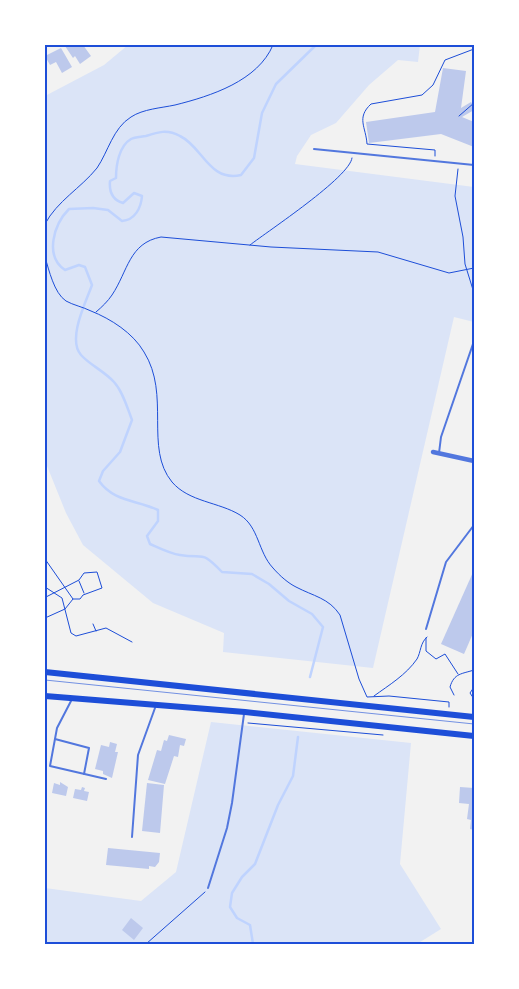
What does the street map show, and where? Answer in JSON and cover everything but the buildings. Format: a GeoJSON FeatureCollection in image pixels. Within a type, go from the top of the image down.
{"type":"FeatureCollection","features":[{"type":"Feature","properties":{"kind":"main road"},"geometry":{"type":"LineString","coordinates":[[45,672],[474,717]]}},
{"type":"Feature","properties":{"kind":"main road"},"geometry":{"type":"LineString","coordinates":[[45,697],[156,704],[474,736]]}},
{"type":"Feature","properties":{"kind":"street"},"geometry":{"type":"LineString","coordinates":[[433,452],[474,461]]}},
{"type":"Feature","properties":{"kind":"lane"},"geometry":{"type":"LineString","coordinates":[[314,149],[474,165]]}},
{"type":"Feature","properties":{"kind":"lane"},"geometry":{"type":"LineString","coordinates":[[439,453],[441,437],[474,342]]}},
{"type":"Feature","properties":{"kind":"lane"},"geometry":{"type":"LineString","coordinates":[[426,629],[446,562],[474,525]]}},
{"type":"Feature","properties":{"kind":"lane"},"geometry":{"type":"LineString","coordinates":[[72,699],[57,728],[50,766],[106,779]]}},
{"type":"Feature","properties":{"kind":"lane"},"geometry":{"type":"LineString","coordinates":[[132,837],[138,755],[156,704]]}},
{"type":"Feature","properties":{"kind":"lane"},"geometry":{"type":"LineString","coordinates":[[208,888],[230,812],[244,712]]}},
{"type":"Feature","properties":{"kind":"lane"},"geometry":{"type":"LineString","coordinates":[[55,739],[89,748],[84,774]]}},
{"type":"Feature","properties":{"kind":"path"},"geometry":{"type":"LineString","coordinates":[[45,224],[57,206],[97,168],[118,130],[130,118],[196,98],[240,80],[266,60],[274,45]]}},
{"type":"Feature","properties":{"kind":"path"},"geometry":{"type":"LineString","coordinates":[[434,161],[435,150],[368,144],[361,121],[363,115],[371,104],[422,96],[433,85],[445,60],[474,50]]}},
{"type":"Feature","properties":{"kind":"path"},"geometry":{"type":"LineString","coordinates":[[459,116],[474,103]]}},
{"type":"Feature","properties":{"kind":"path"},"geometry":{"type":"LineString","coordinates":[[249,245],[337,179],[351,165],[352,153]]}},
{"type":"Feature","properties":{"kind":"path"},"geometry":{"type":"LineString","coordinates":[[458,163],[455,196],[467,271],[474,293]]}},
{"type":"Feature","properties":{"kind":"path"},"geometry":{"type":"LineString","coordinates":[[96,313],[111,297],[132,256],[149,239],[161,237],[249,245],[378,252],[449,273],[467,271],[474,268]]}},
{"type":"Feature","properties":{"kind":"path"},"geometry":{"type":"LineString","coordinates":[[45,257],[60,294],[66,301],[96,313],[127,333],[143,350],[151,365],[158,397],[161,462],[172,483],[196,498],[239,515],[250,523],[264,556],[277,572],[295,587],[325,600],[335,608],[367,697],[449,702]]}},
{"type":"Feature","properties":{"kind":"path"},"geometry":{"type":"LineString","coordinates":[[45,559],[72,599]]}},
{"type":"Feature","properties":{"kind":"path"},"geometry":{"type":"LineString","coordinates":[[46,598],[78,580],[84,572],[97,572],[102,588],[84,594],[80,599],[72,599]]}},
{"type":"Feature","properties":{"kind":"path"},"geometry":{"type":"LineString","coordinates":[[78,580],[84,594]]}},
{"type":"Feature","properties":{"kind":"path"},"geometry":{"type":"LineString","coordinates":[[45,587],[62,598],[71,632],[76,636],[106,628],[132,642]]}},
{"type":"Feature","properties":{"kind":"path"},"geometry":{"type":"LineString","coordinates":[[45,618],[66,609],[72,599]]}},
{"type":"Feature","properties":{"kind":"path"},"geometry":{"type":"LineString","coordinates":[[93,624],[96,632]]}},
{"type":"Feature","properties":{"kind":"path"},"geometry":{"type":"LineString","coordinates":[[426,629],[426,651],[436,658],[445,654],[458,674]]}},
{"type":"Feature","properties":{"kind":"path"},"geometry":{"type":"LineString","coordinates":[[373,696],[403,674],[413,664],[420,652],[422,641],[426,637]]}},
{"type":"Feature","properties":{"kind":"path"},"geometry":{"type":"LineString","coordinates":[[454,695],[450,687],[458,674],[474,670]]}},
{"type":"Feature","properties":{"kind":"path"},"geometry":{"type":"LineString","coordinates":[[474,687],[470,693],[474,699]]}},
{"type":"Feature","properties":{"kind":"path"},"geometry":{"type":"LineString","coordinates":[[243,722],[389,735]]}},
{"type":"Feature","properties":{"kind":"path"},"geometry":{"type":"LineString","coordinates":[[146,944],[172,919],[204,895],[208,888]]}},
{"type":"Feature","properties":{"kind":"shaded area"},"geometry":{"type":"Polygon","coordinates":[[[128,45],[420,45],[418,62],[398,60],[369,85],[336,123],[311,135],[297,156],[295,164],[474,187],[474,322],[454,317],[373,668],[223,652],[224,633],[153,603],[83,545],[66,513],[45,461],[45,96],[104,65],[128,45]]]}},
{"type":"Feature","properties":{"kind":"shaded area"},"geometry":{"type":"Polygon","coordinates":[[[211,722],[411,743],[400,864],[441,929],[417,944],[45,944],[45,888],[141,901],[176,872],[211,722]]]}},
{"type":"Feature","properties":{"kind":"waterway"},"geometry":{"type":"LineString","coordinates":[[310,677],[323,627],[312,614],[289,601],[269,584],[252,574],[222,572],[206,558],[176,554],[150,544],[147,536],[158,521],[158,510],[119,497],[105,488],[99,481],[103,471],[120,452],[132,420],[125,400],[114,382],[85,359],[77,348],[76,340],[79,320],[92,285],[85,267],[79,265],[65,270],[59,264],[53,249],[59,223],[69,209],[93,208],[108,210],[122,221],[134,216],[142,196],[134,193],[123,203],[120,202],[114,198],[110,185],[110,181],[116,178],[121,151],[127,142],[133,138],[155,133],[171,132],[188,141],[214,169],[230,176],[241,175],[254,158],[262,113],[276,84],[316,45]]}},
{"type":"Feature","properties":{"kind":"waterway"},"geometry":{"type":"LineString","coordinates":[[253,944],[250,925],[237,918],[230,907],[232,893],[242,877],[255,864],[278,805],[293,776],[298,737]]}},
{"type":"Feature","properties":{"kind":"tram line"},"geometry":{"type":"LineString","coordinates":[[45,680],[474,724]]}}]}
